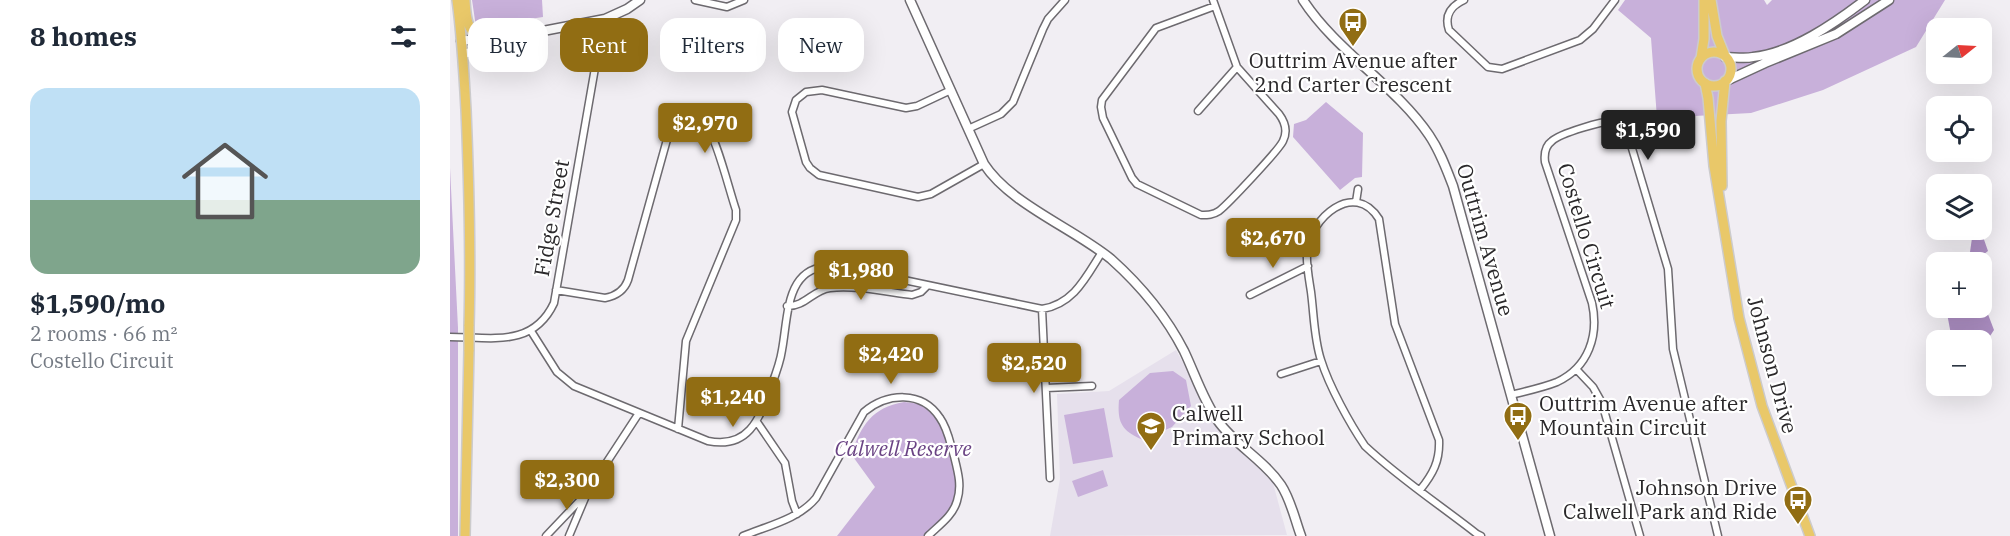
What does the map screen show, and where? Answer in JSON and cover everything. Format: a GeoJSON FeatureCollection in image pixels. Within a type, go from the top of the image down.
{"type":"FeatureCollection","features":[{"type":"Feature","properties":{"kind":"main road"},"geometry":{"type":"LineString","coordinates":[[457,0],[463,54],[469,203],[465,536]]}},
{"type":"Feature","properties":{"kind":"main road"},"geometry":{"type":"LineString","coordinates":[[465,0],[468,26]]}},
{"type":"Feature","properties":{"kind":"main road"},"geometry":{"type":"LineString","coordinates":[[1704,0],[1704,39],[1698,73],[1705,82],[1716,85],[1725,81],[1731,70],[1717,36],[1711,0]]}},
{"type":"Feature","properties":{"kind":"main road"},"geometry":{"type":"LineString","coordinates":[[1701,58],[1713,52],[1725,56]]}},
{"type":"Feature","properties":{"kind":"main road","name":"Johnson Drive"},"geometry":{"type":"LineString","coordinates":[[1722,213],[1721,122],[1725,81]]}},
{"type":"Feature","properties":{"kind":"main road","name":"Johnson Drive"},"geometry":{"type":"LineString","coordinates":[[1705,82],[1730,274],[1749,362],[1776,449],[1812,536]]}},
{"type":"Feature","properties":{"kind":"street"},"geometry":{"type":"LineString","coordinates":[[604,18],[640,0]]}},
{"type":"Feature","properties":{"kind":"street"},"geometry":{"type":"LineString","coordinates":[[695,0],[727,7],[744,0]]}},
{"type":"Feature","properties":{"kind":"street"},"geometry":{"type":"LineString","coordinates":[[910,0],[984,164],[992,175],[1006,189],[1101,252],[1139,287],[1164,317],[1218,420],[1230,435],[1282,486],[1301,536]]}},
{"type":"Feature","properties":{"kind":"street"},"geometry":{"type":"LineString","coordinates":[[968,129],[1000,114],[1013,102],[1043,28],[1065,0]]}},
{"type":"Feature","properties":{"kind":"street","name":"Outtrim Avenue"},"geometry":{"type":"LineString","coordinates":[[1303,0],[1322,26],[1415,117],[1429,134],[1440,154],[1453,186],[1550,536]]}},
{"type":"Feature","properties":{"kind":"street"},"geometry":{"type":"LineString","coordinates":[[1464,0],[1455,4],[1448,15],[1449,30],[1488,67],[1503,69],[1580,40],[1593,29],[1615,0]]}},
{"type":"Feature","properties":{"kind":"street"},"geometry":{"type":"LineString","coordinates":[[1725,56],[1753,58],[1790,46],[1838,20],[1865,0]]}},
{"type":"Feature","properties":{"kind":"street"},"geometry":{"type":"LineString","coordinates":[[1725,81],[1836,34],[1889,0]]}},
{"type":"Feature","properties":{"kind":"street"},"geometry":{"type":"LineString","coordinates":[[1214,3],[1237,67],[1284,121],[1286,133],[1279,147],[1222,208],[1209,215],[1194,213],[1137,184],[1130,175],[1103,118],[1101,107],[1102,99],[1156,28],[1214,3]]}},
{"type":"Feature","properties":{"kind":"street"},"geometry":{"type":"LineString","coordinates":[[462,41],[468,40]]}},
{"type":"Feature","properties":{"kind":"street"},"geometry":{"type":"LineString","coordinates":[[463,54],[468,53]]}},
{"type":"Feature","properties":{"kind":"street"},"geometry":{"type":"LineString","coordinates":[[1198,111],[1237,67]]}},
{"type":"Feature","properties":{"kind":"street","name":"Fidge Street"},"geometry":{"type":"LineString","coordinates":[[531,331],[549,314],[556,290],[594,72]]}},
{"type":"Feature","properties":{"kind":"street"},"geometry":{"type":"LineString","coordinates":[[951,90],[917,106],[906,108],[822,90],[814,89],[806,92],[796,100],[792,112],[806,162],[819,175],[918,197],[931,194],[984,164]]}},
{"type":"Feature","properties":{"kind":"street","name":"Costello Circuit"},"geometry":{"type":"LineString","coordinates":[[1511,395],[1555,382],[1576,369],[1588,353],[1593,341],[1595,315],[1545,162],[1544,152],[1554,139],[1603,122],[1613,121],[1621,125],[1628,135],[1668,268],[1673,349],[1718,536]]}},
{"type":"Feature","properties":{"kind":"street"},"geometry":{"type":"LineString","coordinates":[[556,290],[604,298],[612,297],[622,290],[628,280],[668,136],[672,129],[683,122],[696,122],[707,128],[713,139],[736,210],[736,220],[686,341],[678,429]]}},
{"type":"Feature","properties":{"kind":"street"},"geometry":{"type":"LineString","coordinates":[[1356,202],[1358,189]]}},
{"type":"Feature","properties":{"kind":"street"},"geometry":{"type":"LineString","coordinates":[[1420,490],[1436,468],[1440,451],[1439,440],[1395,324],[1379,219],[1368,206],[1347,202],[1334,208],[1315,229],[1307,249],[1321,361],[1342,406],[1365,446],[1420,490],[1481,536]]}},
{"type":"Feature","properties":{"kind":"street"},"geometry":{"type":"LineString","coordinates":[[450,337],[512,337],[531,331],[557,372],[565,380],[708,441],[725,442],[746,434],[757,422],[779,364],[787,306],[799,280],[808,273],[824,267],[842,267],[1042,309],[1058,306],[1071,297],[1101,252]]}},
{"type":"Feature","properties":{"kind":"street"},"geometry":{"type":"LineString","coordinates":[[1250,295],[1308,266]]}},
{"type":"Feature","properties":{"kind":"street"},"geometry":{"type":"LineString","coordinates":[[787,306],[800,305],[814,294],[831,288],[912,295],[921,292],[927,286]]}},
{"type":"Feature","properties":{"kind":"street"},"geometry":{"type":"LineString","coordinates":[[1042,309],[1050,478]]}},
{"type":"Feature","properties":{"kind":"street"},"geometry":{"type":"LineString","coordinates":[[1281,374],[1321,361]]}},
{"type":"Feature","properties":{"kind":"street"},"geometry":{"type":"LineString","coordinates":[[1576,369],[1593,387],[1602,403],[1640,536]]}},
{"type":"Feature","properties":{"kind":"street"},"geometry":{"type":"LineString","coordinates":[[1046,388],[1092,386]]}},
{"type":"Feature","properties":{"kind":"street"},"geometry":{"type":"LineString","coordinates":[[742,536],[797,514],[808,506],[816,498],[864,412],[885,399],[897,397],[909,398],[926,404],[939,416],[947,433],[959,478],[960,490],[955,507],[928,536]]}},
{"type":"Feature","properties":{"kind":"street"},"geometry":{"type":"LineString","coordinates":[[546,536],[586,494],[639,413]]}},
{"type":"Feature","properties":{"kind":"street"},"geometry":{"type":"LineString","coordinates":[[757,422],[785,463],[792,501],[797,514]]}},
{"type":"Feature","properties":{"kind":"street"},"geometry":{"type":"LineString","coordinates":[[569,536],[586,494]]}},
{"type":"Feature","properties":{"kind":"shaded area"},"geometry":{"type":"Polygon","coordinates":[[[1972,240],[1984,240],[1988,251],[1970,252],[1972,240]]]}},
{"type":"Feature","properties":{"kind":"shaded area"},"geometry":{"type":"Polygon","coordinates":[[[1948,318],[1989,318],[1994,330],[1992,333],[1992,330],[1950,330],[1948,318]]]}},
{"type":"Feature","properties":{"kind":"shaded area","name":"Calwell Primary School"},"geometry":{"type":"Polygon","coordinates":[[[1176,350],[1217,425],[1273,483],[1287,535],[1050,536],[1060,479],[1057,394],[1109,391],[1176,350]]]}},
{"type":"Feature","properties":{"kind":"green space"},"geometry":{"type":"Polygon","coordinates":[[[472,0],[542,0],[543,17],[475,18],[472,0]]]}},
{"type":"Feature","properties":{"kind":"green space"},"geometry":{"type":"Polygon","coordinates":[[[1625,0],[1764,0],[1767,5],[1772,0],[1945,0],[1934,18],[1926,18],[1926,31],[1916,47],[1823,90],[1751,113],[1657,118],[1651,38],[1618,10],[1625,0]]]}},
{"type":"Feature","properties":{"kind":"green space"},"geometry":{"type":"Polygon","coordinates":[[[1326,102],[1363,133],[1362,177],[1355,178],[1340,190],[1293,137],[1294,124],[1306,120],[1326,102]]]}},
{"type":"Feature","properties":{"kind":"green space"},"geometry":{"type":"Polygon","coordinates":[[[450,168],[458,328],[458,536],[450,536],[450,168]]]}},
{"type":"Feature","properties":{"kind":"green space"},"geometry":{"type":"Polygon","coordinates":[[[1173,371],[1186,380],[1191,406],[1172,427],[1143,440],[1130,433],[1120,420],[1119,400],[1150,373],[1173,371]]]}},
{"type":"Feature","properties":{"kind":"green space","name":"Calwell Reserve"},"geometry":{"type":"Polygon","coordinates":[[[904,402],[921,404],[936,415],[944,431],[958,484],[951,509],[924,536],[837,536],[875,487],[851,454],[859,434],[876,413],[904,402]]]}},
{"type":"Feature","properties":{"kind":"green space"},"geometry":{"type":"Polygon","coordinates":[[[1104,408],[1113,457],[1073,464],[1064,415],[1104,408]]]}},
{"type":"Feature","properties":{"kind":"green space"},"geometry":{"type":"Polygon","coordinates":[[[1103,470],[1108,486],[1078,497],[1072,481],[1103,470]]]}},
{"type":"Feature","properties":{"kind":"place","name":"Outtrim Avenue after 2nd Carter Crescent"},"geometry":{"type":"Point","coordinates":[1353,48]}},
{"type":"Feature","properties":{"kind":"place","name":"Outtrim Avenue after Mountain Circuit"},"geometry":{"type":"Point","coordinates":[1518,442]}},
{"type":"Feature","properties":{"kind":"place","name":"Calwell Primary School"},"geometry":{"type":"Point","coordinates":[1151,452]}},
{"type":"Feature","properties":{"kind":"place","name":"Johnson Drive Calwell Park and Ride"},"geometry":{"type":"Point","coordinates":[1798,526]}}]}
